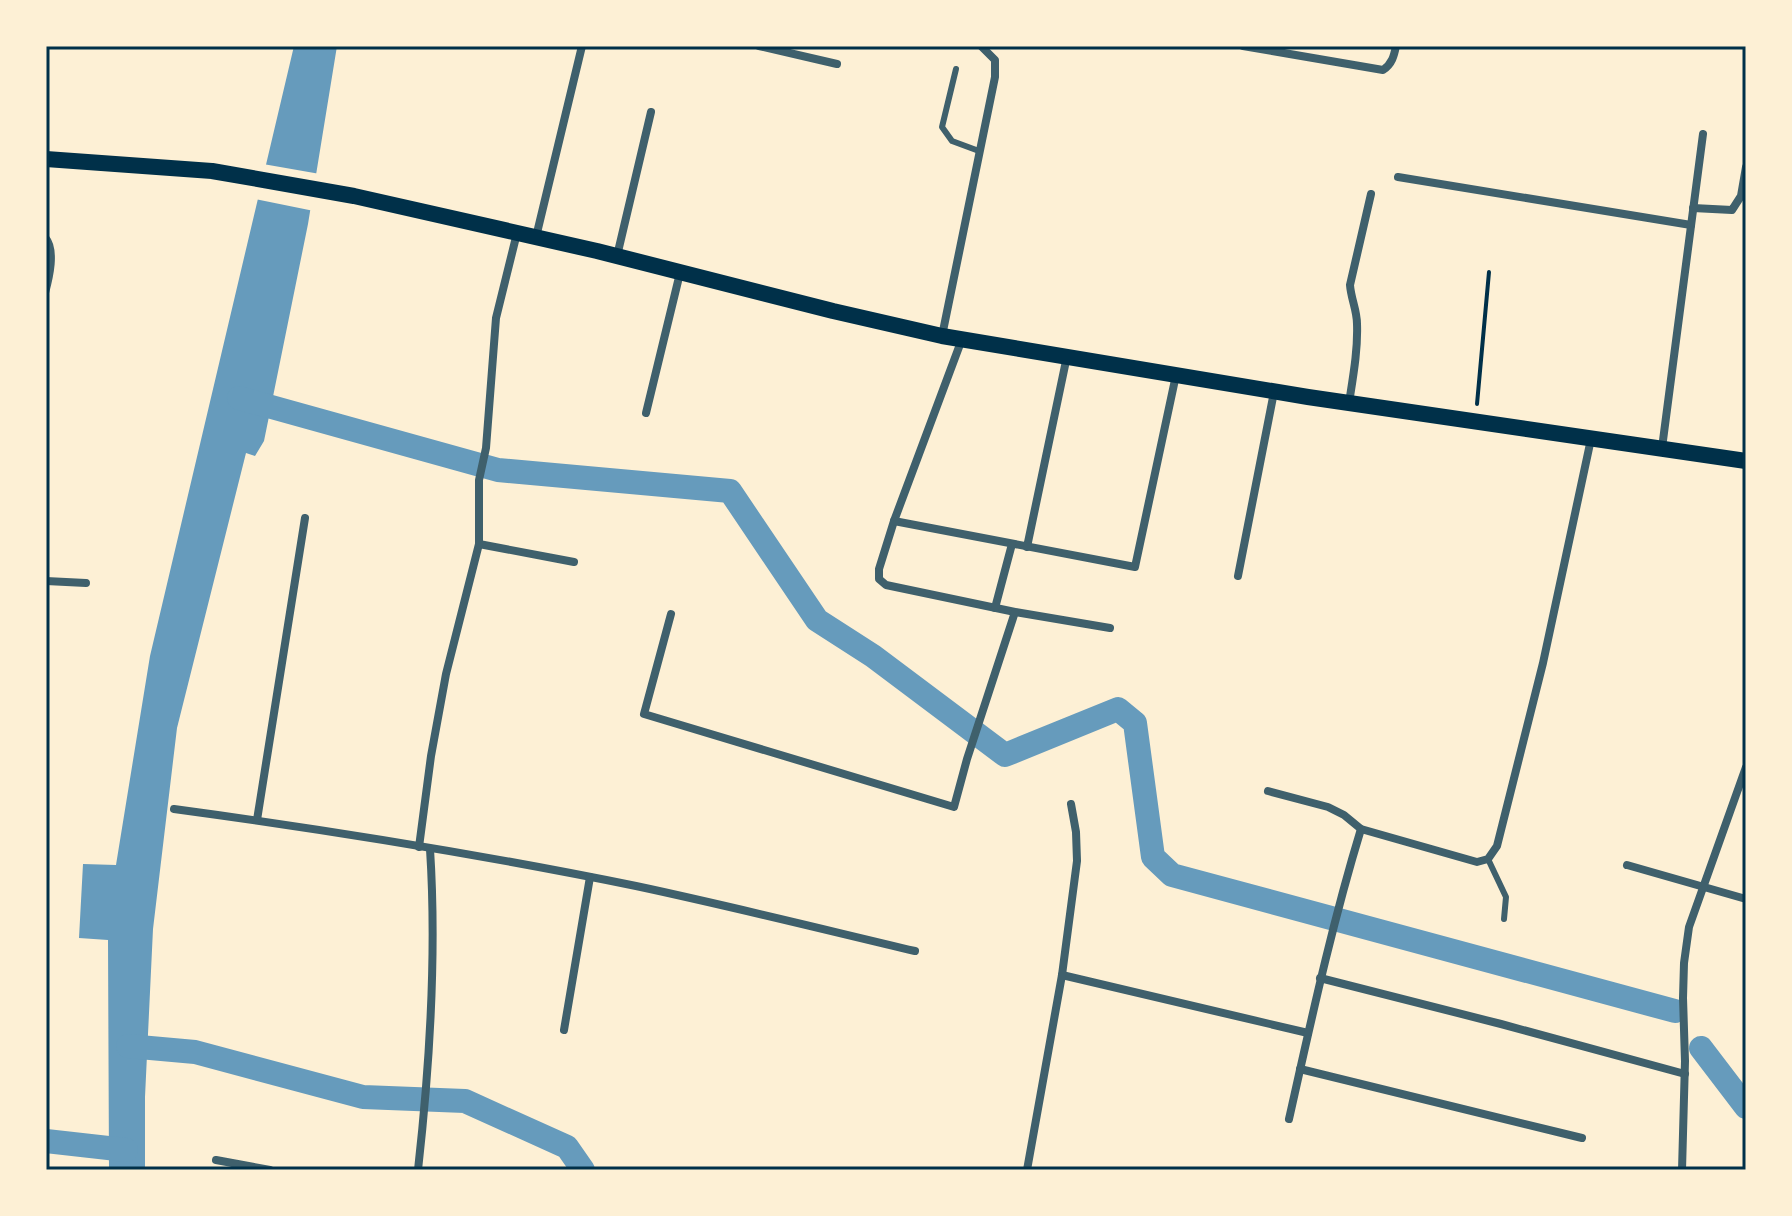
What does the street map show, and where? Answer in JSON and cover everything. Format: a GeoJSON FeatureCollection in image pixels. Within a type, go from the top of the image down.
{"type":"FeatureCollection","features":[{"type":"Feature","properties":{"kind":"main road"},"geometry":{"type":"LineString","coordinates":[[46,159],[212,171],[354,196],[517,232],[942,336],[1349,404],[1746,461]]}},
{"type":"Feature","properties":{"kind":"street"},"geometry":{"type":"LineString","coordinates":[[536,237],[582,46]]}},
{"type":"Feature","properties":{"kind":"street"},"geometry":{"type":"LineString","coordinates":[[759,46],[837,64]]}},
{"type":"Feature","properties":{"kind":"street"},"geometry":{"type":"LineString","coordinates":[[942,336],[995,77],[995,60],[981,46]]}},
{"type":"Feature","properties":{"kind":"street"},"geometry":{"type":"LineString","coordinates":[[1243,46],[1383,70],[1394,58],[1396,46]]}},
{"type":"Feature","properties":{"kind":"street"},"geometry":{"type":"LineString","coordinates":[[617,256],[651,112]]}},
{"type":"Feature","properties":{"kind":"street"},"geometry":{"type":"LineString","coordinates":[[1662,449],[1703,134]]}},
{"type":"Feature","properties":{"kind":"street"},"geometry":{"type":"LineString","coordinates":[[1693,208],[1732,210],[1741,196],[1746,167]]}},
{"type":"Feature","properties":{"kind":"street"},"geometry":{"type":"LineString","coordinates":[[1398,177],[1691,225]]}},
{"type":"Feature","properties":{"kind":"street"},"geometry":{"type":"LineString","coordinates":[[1349,404],[1357,344],[1357,321],[1350,285],[1371,194]]}},
{"type":"Feature","properties":{"kind":"street"},"geometry":{"type":"LineString","coordinates":[[419,847],[446,674],[479,544],[479,480],[486,448],[496,318],[517,232]]}},
{"type":"Feature","properties":{"kind":"street"},"geometry":{"type":"LineString","coordinates":[[646,413],[680,272]]}},
{"type":"Feature","properties":{"kind":"street"},"geometry":{"type":"LineString","coordinates":[[962,339],[894,521],[879,569],[879,579],[886,585],[1110,628]]}},
{"type":"Feature","properties":{"kind":"street"},"geometry":{"type":"LineString","coordinates":[[1027,547],[1067,356]]}},
{"type":"Feature","properties":{"kind":"street"},"geometry":{"type":"LineString","coordinates":[[894,521],[1135,567],[1176,375]]}},
{"type":"Feature","properties":{"kind":"street"},"geometry":{"type":"LineString","coordinates":[[1238,576],[1274,392]]}},
{"type":"Feature","properties":{"kind":"street"},"geometry":{"type":"LineString","coordinates":[[1268,791],[1328,807],[1361,829],[1477,862],[1488,859],[1497,846],[1535,697],[1591,439]]}},
{"type":"Feature","properties":{"kind":"street"},"geometry":{"type":"LineString","coordinates":[[257,820],[305,518]]}},
{"type":"Feature","properties":{"kind":"street"},"geometry":{"type":"LineString","coordinates":[[479,544],[574,562]]}},
{"type":"Feature","properties":{"kind":"street"},"geometry":{"type":"LineString","coordinates":[[995,608],[1012,544]]}},
{"type":"Feature","properties":{"kind":"street"},"geometry":{"type":"LineString","coordinates":[[46,581],[86,583]]}},
{"type":"Feature","properties":{"kind":"street"},"geometry":{"type":"LineString","coordinates":[[671,614],[644,714],[954,807],[1015,612]]}},
{"type":"Feature","properties":{"kind":"street"},"geometry":{"type":"LineString","coordinates":[[1682,1170],[1684,963],[1689,927],[1746,767]]}},
{"type":"Feature","properties":{"kind":"street"},"geometry":{"type":"LineString","coordinates":[[1027,1170],[1062,975],[1077,861],[1071,804]]}},
{"type":"Feature","properties":{"kind":"street"},"geometry":{"type":"LineString","coordinates":[[174,809],[257,820],[590,877],[915,951]]}},
{"type":"Feature","properties":{"kind":"street"},"geometry":{"type":"LineString","coordinates":[[1289,1119],[1320,978],[1361,829]]}},
{"type":"Feature","properties":{"kind":"street"},"geometry":{"type":"LineString","coordinates":[[418,1170],[429,1062],[433,899],[430,849]]}},
{"type":"Feature","properties":{"kind":"street"},"geometry":{"type":"LineString","coordinates":[[1627,865],[1746,899]]}},
{"type":"Feature","properties":{"kind":"street"},"geometry":{"type":"LineString","coordinates":[[564,1030],[590,877]]}},
{"type":"Feature","properties":{"kind":"street"},"geometry":{"type":"LineString","coordinates":[[1062,975],[1308,1033]]}},
{"type":"Feature","properties":{"kind":"street"},"geometry":{"type":"LineString","coordinates":[[1320,978],[1685,1074]]}},
{"type":"Feature","properties":{"kind":"street"},"geometry":{"type":"LineString","coordinates":[[1300,1069],[1582,1138]]}},
{"type":"Feature","properties":{"kind":"street"},"geometry":{"type":"LineString","coordinates":[[216,1160],[270,1170]]}},
{"type":"Feature","properties":{"kind":"lane"},"geometry":{"type":"LineString","coordinates":[[956,69],[942,127],[952,141],[979,151]]}},
{"type":"Feature","properties":{"kind":"lane"},"geometry":{"type":"LineString","coordinates":[[46,237],[52,247],[46,293]]}},
{"type":"Feature","properties":{"kind":"lane"},"geometry":{"type":"LineString","coordinates":[[1488,859],[1506,897],[1504,919]]}},
{"type":"Feature","properties":{"kind":"path"},"geometry":{"type":"LineString","coordinates":[[1475,422],[1489,272]]}},
{"type":"Feature","properties":{"kind":"water"},"geometry":{"type":"Polygon","coordinates":[[[294,46],[337,46],[308,224],[264,441],[255,456],[246,453],[177,728],[153,929],[145,1097],[145,1170],[109,1170],[108,940],[79,938],[83,864],[116,865],[150,656],[294,46]]]}},
{"type":"Feature","properties":{"kind":"pier"},"geometry":{"type":"Polygon","coordinates":[[[263,164],[320,174],[314,211],[255,199],[263,164]]]}},
{"type":"Feature","properties":{"kind":"waterway"},"geometry":{"type":"LineString","coordinates":[[239,398],[498,470],[730,491],[817,620],[873,656],[1005,755],[1118,709],[1135,723],[1153,857],[1172,875],[1675,1011]]}},
{"type":"Feature","properties":{"kind":"waterway"},"geometry":{"type":"LineString","coordinates":[[128,1046],[195,1052],[363,1097],[465,1101],[567,1147],[583,1170]]}},
{"type":"Feature","properties":{"kind":"waterway"},"geometry":{"type":"LineString","coordinates":[[1701,1048],[1746,1107]]}},
{"type":"Feature","properties":{"kind":"waterway"},"geometry":{"type":"LineString","coordinates":[[46,1141],[126,1150]]}}]}
